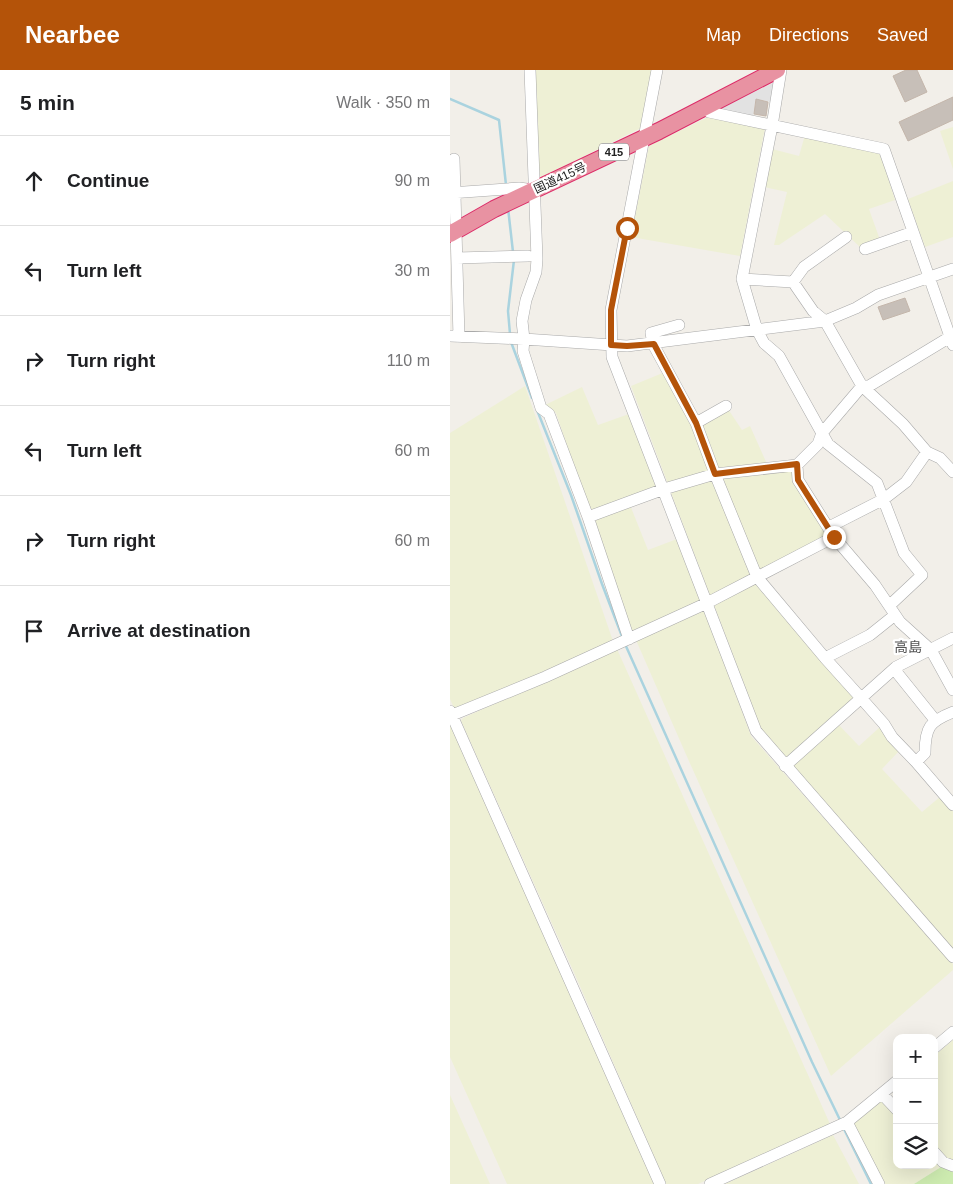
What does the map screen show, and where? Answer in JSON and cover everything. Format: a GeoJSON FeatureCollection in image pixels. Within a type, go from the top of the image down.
{"type":"FeatureCollection","features":[{"type":"Feature","properties":{"kind":"highway","name":"国道415号"},"geometry":{"type":"LineString","coordinates":[[452,233],[534,190],[644,138],[779,70]]}},
{"type":"Feature","properties":{"kind":"street"},"geometry":{"type":"LineString","coordinates":[[530,70],[536,272],[526,300],[522,322],[523,351],[540,408],[549,414],[588,518],[629,639]]}},
{"type":"Feature","properties":{"kind":"street"},"geometry":{"type":"LineString","coordinates":[[658,70],[611,310],[612,357],[756,731],[953,957]]}},
{"type":"Feature","properties":{"kind":"street"},"geometry":{"type":"LineString","coordinates":[[779,70],[772,126],[742,279],[757,330],[764,343],[779,356],[828,444],[877,483],[904,553],[922,575],[870,634],[825,658]]}},
{"type":"Feature","properties":{"kind":"street"},"geometry":{"type":"LineString","coordinates":[[588,518],[664,489],[715,474],[797,464],[818,444],[822,433],[862,386],[869,386],[952,341],[884,149],[709,112],[704,108]]}},
{"type":"Feature","properties":{"kind":"street"},"geometry":{"type":"LineString","coordinates":[[454,159],[452,192],[452,233],[455,265],[454,337],[524,339],[627,346],[825,321],[856,308],[878,295],[953,269]]}},
{"type":"Feature","properties":{"kind":"street"},"geometry":{"type":"LineString","coordinates":[[452,192],[519,188],[534,190]]}},
{"type":"Feature","properties":{"kind":"street"},"geometry":{"type":"LineString","coordinates":[[865,249],[913,232]]}},
{"type":"Feature","properties":{"kind":"street"},"geometry":{"type":"LineString","coordinates":[[793,282],[804,266],[846,237]]}},
{"type":"Feature","properties":{"kind":"street"},"geometry":{"type":"LineString","coordinates":[[455,265],[528,256]]}},
{"type":"Feature","properties":{"kind":"street"},"geometry":{"type":"LineString","coordinates":[[742,279],[793,282]]}},
{"type":"Feature","properties":{"kind":"street"},"geometry":{"type":"LineString","coordinates":[[793,282],[813,311],[825,321],[862,386],[904,424],[927,452],[940,458],[953,472]]}},
{"type":"Feature","properties":{"kind":"street"},"geometry":{"type":"LineString","coordinates":[[678,325],[651,334],[654,344],[696,423],[757,577],[884,724],[892,737],[953,805]]}},
{"type":"Feature","properties":{"kind":"street"},"geometry":{"type":"LineString","coordinates":[[696,423],[726,406]]}},
{"type":"Feature","properties":{"kind":"street"},"geometry":{"type":"LineString","coordinates":[[660,1184],[451,714],[545,677],[707,603],[757,577],[884,499],[906,482],[927,452]]}},
{"type":"Feature","properties":{"kind":"street"},"geometry":{"type":"LineString","coordinates":[[797,464],[798,480],[831,532],[900,622],[931,650],[953,690]]}},
{"type":"Feature","properties":{"kind":"street"},"geometry":{"type":"LineString","coordinates":[[785,766],[894,670],[953,638]]}},
{"type":"Feature","properties":{"kind":"street"},"geometry":{"type":"LineString","coordinates":[[894,670],[935,720]]}},
{"type":"Feature","properties":{"kind":"street"},"geometry":{"type":"LineString","coordinates":[[916,762],[925,753],[928,733],[935,720],[953,712]]}},
{"type":"Feature","properties":{"kind":"street"},"geometry":{"type":"LineString","coordinates":[[938,1045],[953,1032]]}},
{"type":"Feature","properties":{"kind":"street"},"geometry":{"type":"LineString","coordinates":[[710,1184],[847,1122],[893,1084]]}},
{"type":"Feature","properties":{"kind":"street"},"geometry":{"type":"LineString","coordinates":[[882,1094],[893,1106]]}},
{"type":"Feature","properties":{"kind":"street"},"geometry":{"type":"LineString","coordinates":[[847,1122],[879,1184]]}},
{"type":"Feature","properties":{"kind":"street"},"geometry":{"type":"LineString","coordinates":[[938,1156],[943,1162],[953,1166]]}},
{"type":"Feature","properties":{"kind":"green space"},"geometry":{"type":"Polygon","coordinates":[[[533,70],[652,70],[641,128],[538,179],[533,70]]]}},
{"type":"Feature","properties":{"kind":"green space"},"geometry":{"type":"Polygon","coordinates":[[[710,116],[765,128],[740,256],[631,237],[649,146],[710,116]]]}},
{"type":"Feature","properties":{"kind":"green space"},"geometry":{"type":"Polygon","coordinates":[[[953,127],[953,169],[940,131],[953,127]]]}},
{"type":"Feature","properties":{"kind":"green space"},"geometry":{"type":"Polygon","coordinates":[[[805,135],[880,152],[895,200],[869,209],[880,240],[860,247],[825,214],[779,245],[774,245],[787,192],[764,187],[772,149],[799,156],[805,135]]]}},
{"type":"Feature","properties":{"kind":"green space"},"geometry":{"type":"Polygon","coordinates":[[[953,181],[953,237],[925,247],[908,199],[953,181]]]}},
{"type":"Feature","properties":{"kind":"green space"},"geometry":{"type":"Polygon","coordinates":[[[665,372],[694,424],[711,472],[668,484],[631,386],[665,372]]]}},
{"type":"Feature","properties":{"kind":"green space"},"geometry":{"type":"Polygon","coordinates":[[[525,386],[613,641],[455,710],[450,699],[450,433],[525,386]]]}},
{"type":"Feature","properties":{"kind":"green space"},"geometry":{"type":"Polygon","coordinates":[[[582,387],[598,425],[629,414],[659,487],[590,514],[556,413],[545,405],[582,387]]]}},
{"type":"Feature","properties":{"kind":"green space"},"geometry":{"type":"Polygon","coordinates":[[[728,409],[742,430],[750,426],[767,464],[719,469],[700,424],[728,409]]]}},
{"type":"Feature","properties":{"kind":"green space"},"geometry":{"type":"Polygon","coordinates":[[[793,469],[830,536],[758,574],[722,476],[793,469]]]}},
{"type":"Feature","properties":{"kind":"green space"},"geometry":{"type":"Polygon","coordinates":[[[714,477],[754,577],[711,598],[670,490],[714,477]]]}},
{"type":"Feature","properties":{"kind":"green space"},"geometry":{"type":"Polygon","coordinates":[[[630,505],[648,550],[677,539],[702,602],[631,634],[592,520],[630,505]]]}},
{"type":"Feature","properties":{"kind":"green space"},"geometry":{"type":"Polygon","coordinates":[[[757,583],[856,698],[787,759],[761,729],[714,605],[757,583]]]}},
{"type":"Feature","properties":{"kind":"green space"},"geometry":{"type":"Polygon","coordinates":[[[705,610],[751,736],[953,964],[953,970],[831,1076],[636,640],[705,610]]]}},
{"type":"Feature","properties":{"kind":"green space"},"geometry":{"type":"Polygon","coordinates":[[[617,649],[830,1124],[698,1184],[666,1184],[576,977],[461,721],[463,718],[617,649]]]}},
{"type":"Feature","properties":{"kind":"green space"},"geometry":{"type":"Polygon","coordinates":[[[837,723],[859,746],[880,727],[899,751],[882,769],[922,812],[941,796],[953,810],[953,949],[791,765],[837,723]]]}},
{"type":"Feature","properties":{"kind":"green space"},"geometry":{"type":"Polygon","coordinates":[[[450,725],[656,1184],[507,1184],[450,1057],[450,725]]]}},
{"type":"Feature","properties":{"kind":"green space"},"geometry":{"type":"Polygon","coordinates":[[[953,1040],[953,1162],[945,1158],[938,1150],[938,1053],[953,1040]]]}},
{"type":"Feature","properties":{"kind":"green space"},"geometry":{"type":"Polygon","coordinates":[[[450,1095],[490,1184],[450,1184],[450,1095]]]}},
{"type":"Feature","properties":{"kind":"green space"},"geometry":{"type":"Polygon","coordinates":[[[881,1100],[893,1114],[893,1169],[938,1169],[914,1184],[883,1184],[853,1123],[881,1100]]]}},
{"type":"Feature","properties":{"kind":"green space"},"geometry":{"type":"Polygon","coordinates":[[[833,1135],[859,1184],[725,1184],[833,1135]]]}},
{"type":"Feature","properties":{"kind":"green space"},"geometry":{"type":"Polygon","coordinates":[[[941,1167],[953,1171],[953,1184],[914,1184],[938,1169],[941,1167]]]}},
{"type":"Feature","properties":{"kind":"shaded area"},"geometry":{"type":"Polygon","coordinates":[[[775,82],[771,102],[756,99],[753,118],[714,111],[775,82]]]}},
{"type":"Feature","properties":{"kind":"building"},"geometry":{"type":"Polygon","coordinates":[[[906,70],[917,70],[927,92],[905,102],[893,76],[906,70]]]}},
{"type":"Feature","properties":{"kind":"building"},"geometry":{"type":"Polygon","coordinates":[[[953,97],[953,120],[908,141],[899,122],[953,97]]]}},
{"type":"Feature","properties":{"kind":"building"},"geometry":{"type":"Polygon","coordinates":[[[756,99],[768,102],[766,116],[754,114],[756,99]]]}},
{"type":"Feature","properties":{"kind":"building"},"geometry":{"type":"Polygon","coordinates":[[[905,298],[910,311],[883,320],[878,307],[905,298]]]}},
{"type":"Feature","properties":{"kind":"waterway"},"geometry":{"type":"LineString","coordinates":[[450,99],[499,120],[506,185]]}},
{"type":"Feature","properties":{"kind":"waterway"},"geometry":{"type":"LineString","coordinates":[[508,208],[513,252]]}},
{"type":"Feature","properties":{"kind":"waterway"},"geometry":{"type":"LineString","coordinates":[[510,334],[508,311],[514,260]]}},
{"type":"Feature","properties":{"kind":"waterway"},"geometry":{"type":"LineString","coordinates":[[511,342],[532,398]]}},
{"type":"Feature","properties":{"kind":"waterway"},"geometry":{"type":"LineString","coordinates":[[537,410],[571,495],[623,639]]}},
{"type":"Feature","properties":{"kind":"waterway"},"geometry":{"type":"LineString","coordinates":[[625,644],[812,1062],[841,1122]]}},
{"type":"Feature","properties":{"kind":"waterway"},"geometry":{"type":"LineString","coordinates":[[843,1127],[871,1184]]}},
{"type":"Feature","properties":{"kind":"district","name":"高島"},"geometry":{"type":"Point","coordinates":[908,647]}},
{"type":"Feature","properties":{"kind":"route"},"geometry":{"type":"LineString","coordinates":[[627,228],[611,310],[611,345],[654,344],[696,423],[715,474],[797,464],[798,480],[834,537]]}}]}
